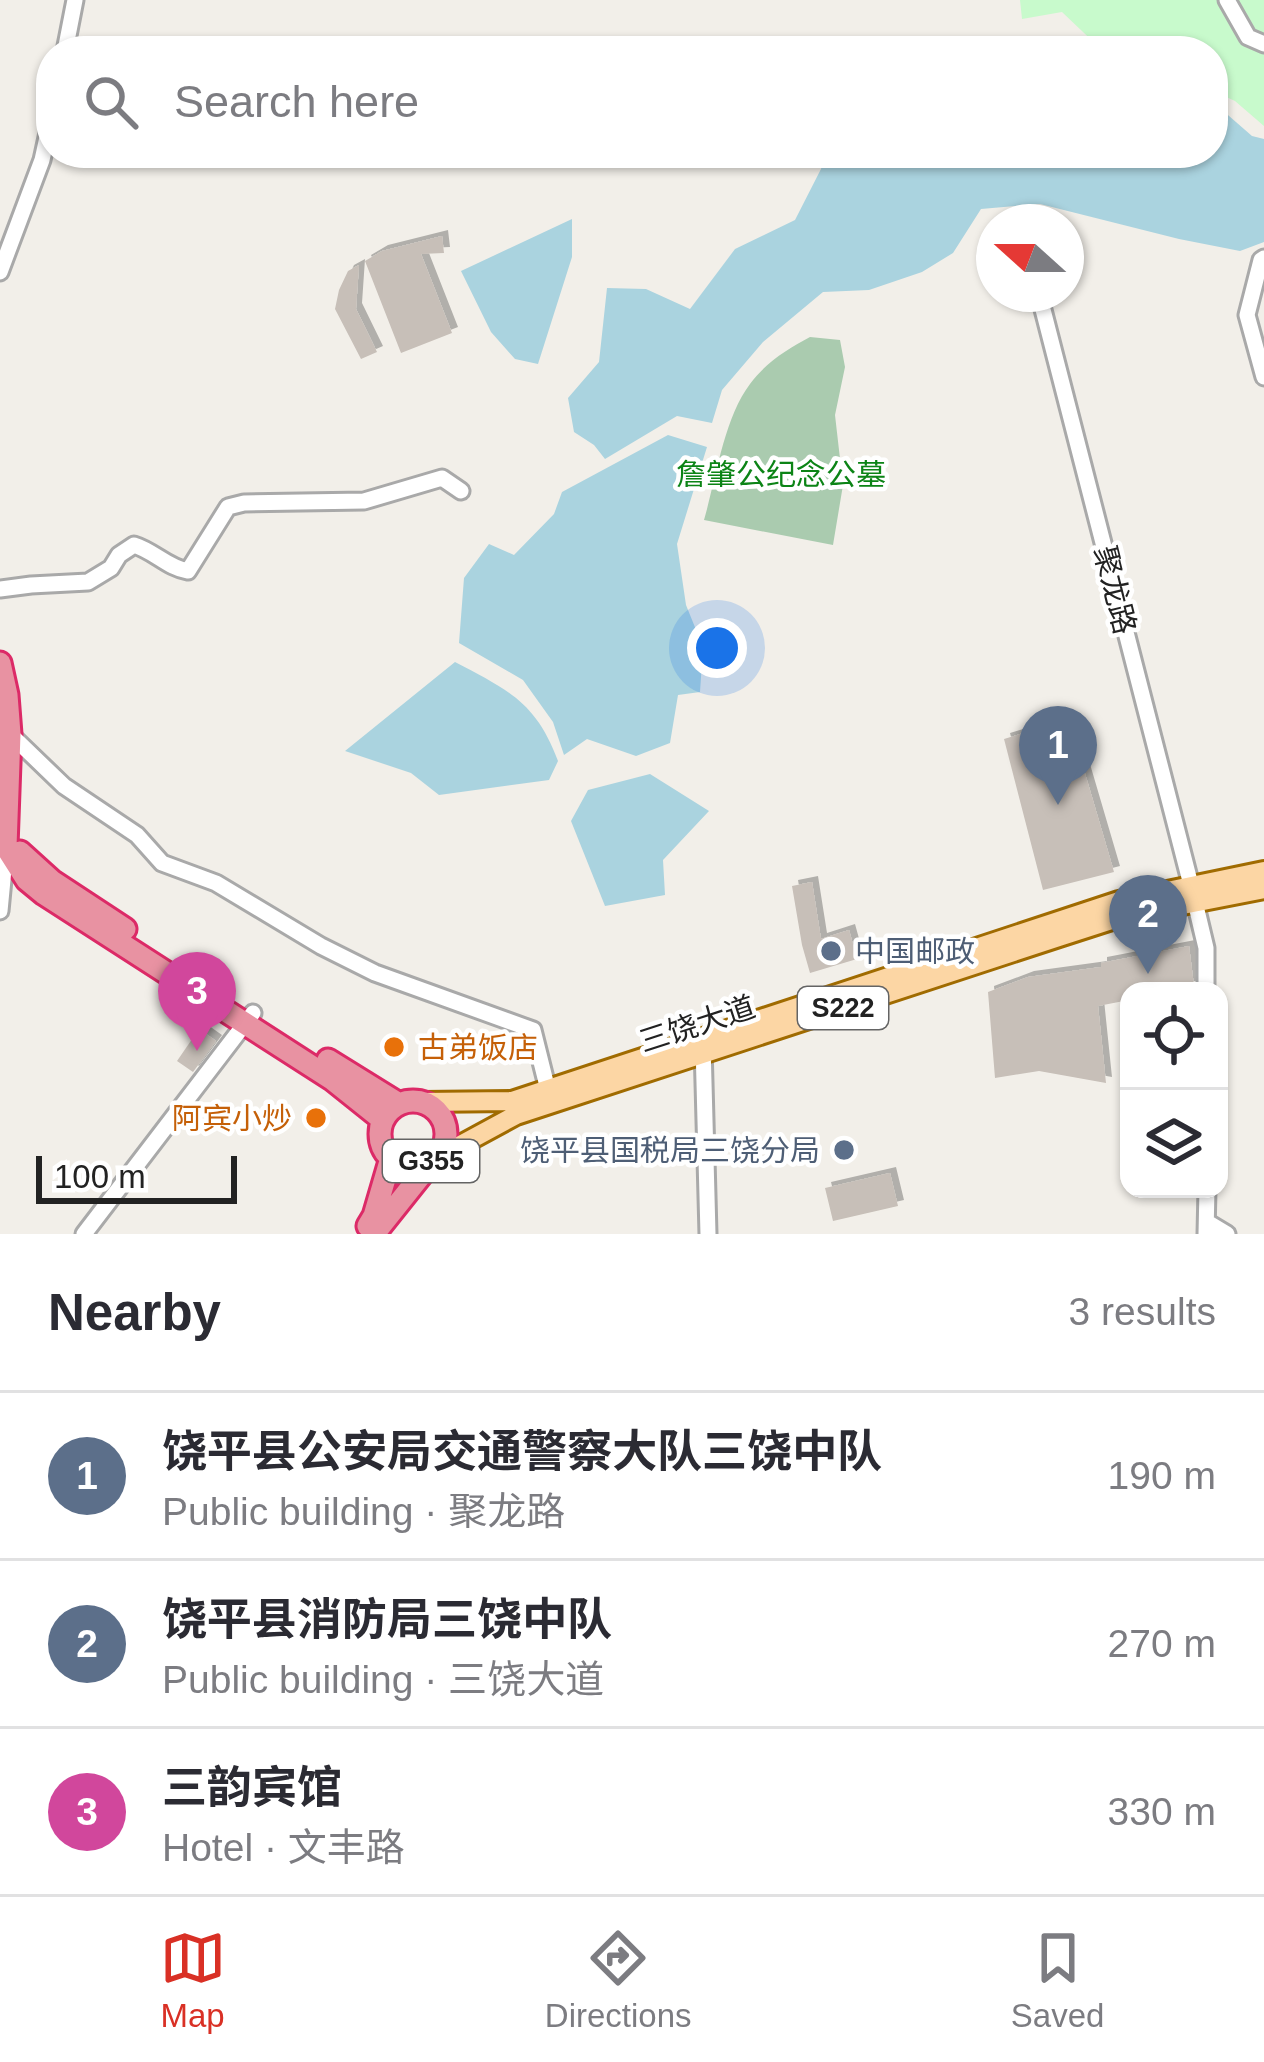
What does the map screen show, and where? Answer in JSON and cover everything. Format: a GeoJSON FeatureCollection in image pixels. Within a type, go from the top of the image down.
{"type":"FeatureCollection","features":[{"type":"Feature","properties":{"kind":"highway"},"geometry":{"type":"LineString","coordinates":[[0,663],[10,734],[4,837]]}},
{"type":"Feature","properties":{"kind":"highway","name":"G355"},"geometry":{"type":"LineString","coordinates":[[4,837],[12,879],[249,1019],[391,1112]]}},
{"type":"Feature","properties":{"kind":"highway","name":"G355"},"geometry":{"type":"LineString","coordinates":[[4,837],[52,881],[249,1019]]}},
{"type":"Feature","properties":{"kind":"highway","name":"G355"},"geometry":{"type":"LineString","coordinates":[[373,1226],[433,1160],[445,1143],[445,1123],[432,1106],[414,1100],[391,1112],[380,1139],[391,1159],[412,1167],[433,1160]]}},
{"type":"Feature","properties":{"kind":"highway","name":"G355"},"geometry":{"type":"LineString","coordinates":[[373,1226],[391,1159]]}},
{"type":"Feature","properties":{"kind":"main road","name":"三饶大道"},"geometry":{"type":"LineString","coordinates":[[1193,894],[1264,871]]}},
{"type":"Feature","properties":{"kind":"main road","name":"三饶大道"},"geometry":{"type":"LineString","coordinates":[[423,1102],[514,1108],[1119,901],[1264,889]]}},
{"type":"Feature","properties":{"kind":"main road","name":"三饶大道"},"geometry":{"type":"LineString","coordinates":[[433,1160],[548,1090],[703,1046]]}},
{"type":"Feature","properties":{"kind":"street"},"geometry":{"type":"LineString","coordinates":[[68,36],[75,0]]}},
{"type":"Feature","properties":{"kind":"street"},"geometry":{"type":"LineString","coordinates":[[1226,0],[1248,38],[1264,44]]}},
{"type":"Feature","properties":{"kind":"street"},"geometry":{"type":"LineString","coordinates":[[0,272],[39,168]]}},
{"type":"Feature","properties":{"kind":"street"},"geometry":{"type":"LineString","coordinates":[[1264,258],[1247,315],[1264,377]]}},
{"type":"Feature","properties":{"kind":"street","name":"聚龙路"},"geometry":{"type":"LineString","coordinates":[[1043,312],[1193,894],[1206,948],[1206,982]]}},
{"type":"Feature","properties":{"kind":"street"},"geometry":{"type":"LineString","coordinates":[[0,590],[88,582],[134,545],[188,572],[228,507],[244,503],[364,501],[442,478],[461,491]]}},
{"type":"Feature","properties":{"kind":"street"},"geometry":{"type":"LineString","coordinates":[[10,734],[64,786],[137,835],[162,863],[216,883],[375,973],[533,1030],[548,1090]]}},
{"type":"Feature","properties":{"kind":"street"},"geometry":{"type":"LineString","coordinates":[[0,911],[12,879]]}},
{"type":"Feature","properties":{"kind":"street"},"geometry":{"type":"LineString","coordinates":[[84,1234],[249,1019]]}},
{"type":"Feature","properties":{"kind":"street"},"geometry":{"type":"LineString","coordinates":[[703,1046],[708,1234]]}},
{"type":"Feature","properties":{"kind":"street"},"geometry":{"type":"LineString","coordinates":[[1207,1228],[1227,1234]]}},
{"type":"Feature","properties":{"kind":"green space"},"geometry":{"type":"Polygon","coordinates":[[[1020,0],[1264,0],[1264,126],[1228,98],[1228,36],[1087,36],[1062,12],[1022,19],[1020,0]]]}},
{"type":"Feature","properties":{"kind":"green space","name":"詹肇公纪念公墓"},"geometry":{"type":"Polygon","coordinates":[[[810,337],[840,340],[845,367],[835,415],[843,485],[833,545],[704,520],[727,431],[741,398],[770,363],[810,337]]]}},
{"type":"Feature","properties":{"kind":"water"},"geometry":{"type":"Polygon","coordinates":[[[1228,115],[1252,136],[1264,139],[1264,242],[1240,251],[1179,239],[1084,215],[1084,204],[976,204],[976,217],[953,253],[922,272],[869,290],[823,292],[763,342],[722,390],[712,423],[677,416],[605,459],[574,432],[568,398],[599,362],[607,288],[646,289],[690,309],[735,249],[795,220],[821,168],[1228,168],[1228,115]]]}},
{"type":"Feature","properties":{"kind":"water"},"geometry":{"type":"Polygon","coordinates":[[[572,219],[572,257],[538,364],[515,359],[491,332],[461,271],[572,219]]]}},
{"type":"Feature","properties":{"kind":"water"},"geometry":{"type":"Polygon","coordinates":[[[668,435],[707,447],[677,544],[686,605],[703,647],[700,692],[678,695],[670,743],[636,756],[587,739],[564,755],[553,722],[523,680],[459,643],[464,578],[489,544],[514,555],[554,514],[562,492],[668,435]]]}},
{"type":"Feature","properties":{"kind":"water"},"geometry":{"type":"Polygon","coordinates":[[[455,662],[505,690],[530,711],[558,761],[549,780],[439,795],[411,773],[345,751],[455,662]]]}},
{"type":"Feature","properties":{"kind":"water"},"geometry":{"type":"Polygon","coordinates":[[[650,774],[709,811],[663,860],[665,895],[605,906],[571,821],[588,790],[650,774]]]}},
{"type":"Feature","properties":{"kind":"building"},"geometry":{"type":"Polygon","coordinates":[[[442,236],[444,253],[421,254],[452,333],[401,353],[365,261],[382,251],[442,236]]]}},
{"type":"Feature","properties":{"kind":"building"},"geometry":{"type":"Polygon","coordinates":[[[359,265],[356,309],[377,352],[361,359],[335,309],[348,271],[359,265]]]}},
{"type":"Feature","properties":{"kind":"building"},"geometry":{"type":"Polygon","coordinates":[[[1069,719],[1114,872],[1043,890],[1004,739],[1069,719]]]}},
{"type":"Feature","properties":{"kind":"building"},"geometry":{"type":"Polygon","coordinates":[[[812,882],[821,939],[849,930],[857,959],[810,973],[792,886],[812,882]]]}},
{"type":"Feature","properties":{"kind":"building"},"geometry":{"type":"Polygon","coordinates":[[[1189,946],[1194,982],[1120,982],[1120,1002],[1098,1006],[1106,1083],[1039,1071],[995,1078],[988,992],[1028,977],[1101,967],[1101,963],[1189,946]]]}},
{"type":"Feature","properties":{"kind":"building"},"geometry":{"type":"Polygon","coordinates":[[[199,1029],[216,1041],[193,1072],[177,1061],[199,1029]]]}},
{"type":"Feature","properties":{"kind":"building"},"geometry":{"type":"Polygon","coordinates":[[[890,1173],[898,1206],[833,1221],[825,1188],[890,1173]]]}},
{"type":"Feature","properties":{"kind":"place","name":"饶平县公安局交通警察大队三饶中队"},"geometry":{"type":"Point","coordinates":[1058,805]}},
{"type":"Feature","properties":{"kind":"place","name":"中国邮政"},"geometry":{"type":"Point","coordinates":[831,951]}},
{"type":"Feature","properties":{"kind":"place","name":"饶平县消防局三饶中队"},"geometry":{"type":"Point","coordinates":[1148,974]}},
{"type":"Feature","properties":{"kind":"place","name":"古弟饭店"},"geometry":{"type":"Point","coordinates":[394,1047]}},
{"type":"Feature","properties":{"kind":"place","name":"三韵宾馆"},"geometry":{"type":"Point","coordinates":[197,1051]}},
{"type":"Feature","properties":{"kind":"place","name":"阿宾小炒"},"geometry":{"type":"Point","coordinates":[316,1118]}},
{"type":"Feature","properties":{"kind":"place","name":"饶平县国税局三饶分局"},"geometry":{"type":"Point","coordinates":[844,1150]}}]}
